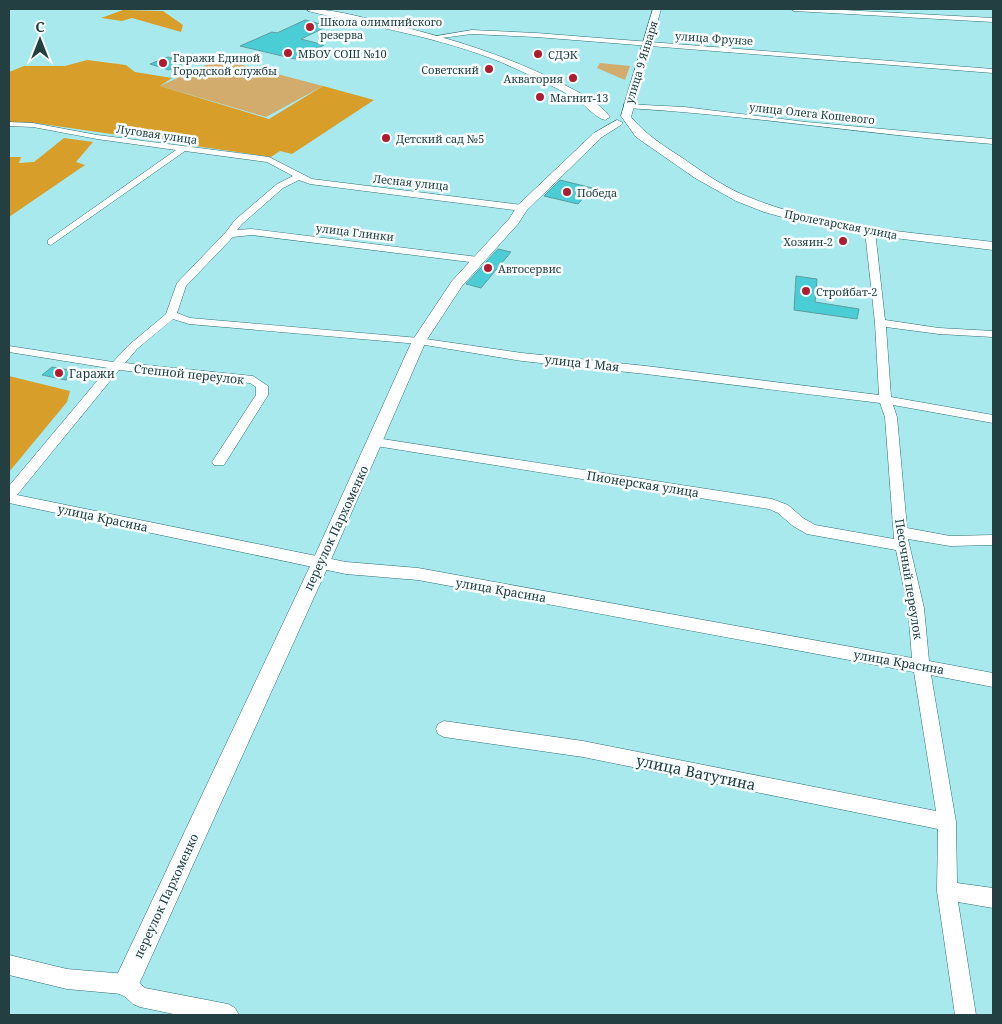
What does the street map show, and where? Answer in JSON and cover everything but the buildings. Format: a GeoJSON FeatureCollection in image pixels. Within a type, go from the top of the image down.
{"type":"FeatureCollection","features":[{"type":"Feature","properties":{"kind":"main road"},"geometry":{"type":"LineString","coordinates":[[311,9],[434,37],[473,48],[506,60],[617,114]]}},
{"type":"Feature","properties":{"kind":"main road","name":"улица 9 Января"},"geometry":{"type":"LineString","coordinates":[[617,114],[657,9]]}},
{"type":"Feature","properties":{"kind":"main road"},"geometry":{"type":"LineString","coordinates":[[586,100],[605,103]]}},
{"type":"Feature","properties":{"kind":"main road","name":"Пролетарская улица"},"geometry":{"type":"LineString","coordinates":[[617,114],[640,136],[699,175],[740,198],[768,208],[800,218],[870,231],[993,246]]}},
{"type":"Feature","properties":{"kind":"street"},"geometry":{"type":"LineString","coordinates":[[794,9],[993,20]]}},
{"type":"Feature","properties":{"kind":"street","name":"улица Фрунзе"},"geometry":{"type":"LineString","coordinates":[[434,37],[472,32],[993,71]]}},
{"type":"Feature","properties":{"kind":"street","name":"улица Олега Кошевого"},"geometry":{"type":"LineString","coordinates":[[617,114],[684,109],[806,124],[993,142]]}},
{"type":"Feature","properties":{"kind":"street","name":"переулок Пархоменко"},"geometry":{"type":"LineString","coordinates":[[126,984],[142,945],[376,442],[419,341],[446,298],[514,222],[522,208],[617,114]]}},
{"type":"Feature","properties":{"kind":"street","name":"Луговая улица"},"geometry":{"type":"LineString","coordinates":[[9,124],[33,125],[97,137],[269,160],[281,164],[298,177]]}},
{"type":"Feature","properties":{"kind":"street"},"geometry":{"type":"LineString","coordinates":[[51,242],[183,149]]}},
{"type":"Feature","properties":{"kind":"street","name":"Лесная улица"},"geometry":{"type":"LineString","coordinates":[[298,177],[333,185],[522,208]]}},
{"type":"Feature","properties":{"kind":"street","name":"Степной переулок"},"geometry":{"type":"LineString","coordinates":[[9,497],[116,366],[133,347],[170,315],[181,285],[230,234],[238,222],[280,186],[298,177]]}},
{"type":"Feature","properties":{"kind":"street","name":"Песочный переулок"},"geometry":{"type":"LineString","coordinates":[[870,231],[880,323],[885,400],[891,417],[901,539],[916,608],[921,665],[947,822],[947,891],[966,1015]]}},
{"type":"Feature","properties":{"kind":"street","name":"улица Глинки"},"geometry":{"type":"LineString","coordinates":[[230,234],[251,232],[478,260]]}},
{"type":"Feature","properties":{"kind":"street","name":"улица 1 Мая"},"geometry":{"type":"LineString","coordinates":[[170,315],[189,321],[419,341],[522,357],[646,370],[885,400],[993,419]]}},
{"type":"Feature","properties":{"kind":"street"},"geometry":{"type":"LineString","coordinates":[[880,323],[940,331],[993,334]]}},
{"type":"Feature","properties":{"kind":"street","name":"Степной переулок"},"geometry":{"type":"LineString","coordinates":[[9,349],[116,366],[253,380],[262,386],[262,395],[219,462]]}},
{"type":"Feature","properties":{"kind":"street","name":"Пионерская улица"},"geometry":{"type":"LineString","coordinates":[[376,442],[772,504],[783,509],[798,522],[812,530],[901,539],[993,540]]}},
{"type":"Feature","properties":{"kind":"street","name":"улица Красина"},"geometry":{"type":"LineString","coordinates":[[9,497],[346,568],[418,574],[921,665],[993,680]]}},
{"type":"Feature","properties":{"kind":"street","name":"улица Ватутина"},"geometry":{"type":"LineString","coordinates":[[444,729],[582,749],[947,822]]}},
{"type":"Feature","properties":{"kind":"street"},"geometry":{"type":"LineString","coordinates":[[947,891],[993,898]]}},
{"type":"Feature","properties":{"kind":"street"},"geometry":{"type":"LineString","coordinates":[[9,965],[29,972],[88,983],[126,984],[140,998],[228,1015]]}},
{"type":"Feature","properties":{"kind":"shaded area"},"geometry":{"type":"Polygon","coordinates":[[[123,10],[163,11],[183,25],[181,32],[132,18],[122,21],[101,18],[123,10]]]}},
{"type":"Feature","properties":{"kind":"shaded area"},"geometry":{"type":"Polygon","coordinates":[[[219,59],[323,86],[266,117],[160,86],[219,59]]]}},
{"type":"Feature","properties":{"kind":"shaded area"},"geometry":{"type":"Polygon","coordinates":[[[87,60],[126,65],[135,72],[172,78],[160,86],[269,119],[323,86],[374,100],[292,154],[280,151],[271,157],[35,123],[9,122],[9,72],[24,66],[65,66],[87,60]]]}},
{"type":"Feature","properties":{"kind":"shaded area"},"geometry":{"type":"Polygon","coordinates":[[[600,63],[630,66],[625,80],[597,68],[600,63]]]}},
{"type":"Feature","properties":{"kind":"shaded area"},"geometry":{"type":"Polygon","coordinates":[[[64,138],[93,142],[76,162],[85,165],[9,217],[9,157],[21,157],[19,163],[34,162],[64,138]]]}},
{"type":"Feature","properties":{"kind":"shaded area"},"geometry":{"type":"Polygon","coordinates":[[[9,376],[70,391],[67,402],[9,472],[9,376]]]}},
{"type":"Feature","properties":{"kind":"place","name":"Школа олимпийского резерва"},"geometry":{"type":"Point","coordinates":[310,27]}},
{"type":"Feature","properties":{"kind":"place","name":"МБОУ СОШ №10"},"geometry":{"type":"Point","coordinates":[288,53]}},
{"type":"Feature","properties":{"kind":"place","name":"СДЭК"},"geometry":{"type":"Point","coordinates":[538,54]}},
{"type":"Feature","properties":{"kind":"place","name":"Гаражи Единой Городской службы"},"geometry":{"type":"Point","coordinates":[163,63]}},
{"type":"Feature","properties":{"kind":"place","name":"Советский"},"geometry":{"type":"Point","coordinates":[489,69]}},
{"type":"Feature","properties":{"kind":"place","name":"Акватория"},"geometry":{"type":"Point","coordinates":[573,78]}},
{"type":"Feature","properties":{"kind":"place","name":"Магнит-13"},"geometry":{"type":"Point","coordinates":[540,97]}},
{"type":"Feature","properties":{"kind":"place","name":"Детский сад №5"},"geometry":{"type":"Point","coordinates":[386,138]}},
{"type":"Feature","properties":{"kind":"place","name":"Победа"},"geometry":{"type":"Point","coordinates":[567,192]}},
{"type":"Feature","properties":{"kind":"place","name":"Хозяин-2"},"geometry":{"type":"Point","coordinates":[843,241]}},
{"type":"Feature","properties":{"kind":"place","name":"Автосервис"},"geometry":{"type":"Point","coordinates":[488,268]}},
{"type":"Feature","properties":{"kind":"place","name":"Стройбат-2"},"geometry":{"type":"Point","coordinates":[806,291]}},
{"type":"Feature","properties":{"kind":"place","name":"Гаражи"},"geometry":{"type":"Point","coordinates":[59,373]}}]}
